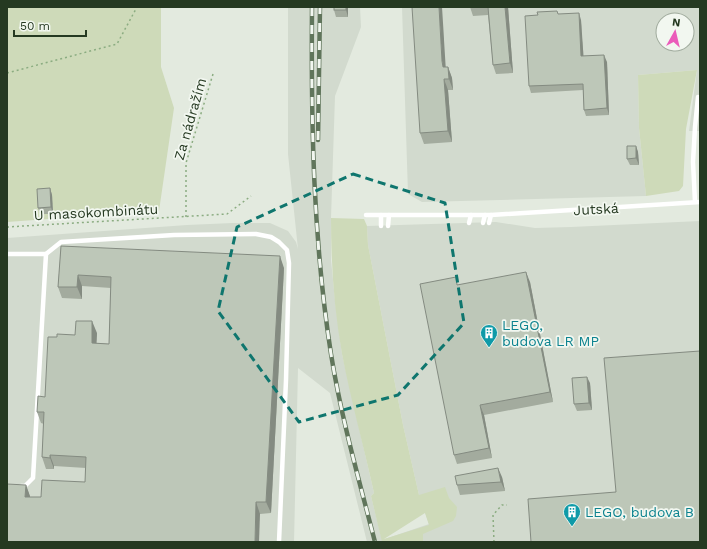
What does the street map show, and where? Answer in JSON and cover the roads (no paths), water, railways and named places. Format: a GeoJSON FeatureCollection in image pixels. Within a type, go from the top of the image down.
{"type":"FeatureCollection","features":[{"type":"Feature","properties":{"kind":"lane"},"geometry":{"type":"LineString","coordinates":[[698,97],[693,162],[698,202]]}},
{"type":"Feature","properties":{"kind":"lane","name":"Jutská"},"geometry":{"type":"LineString","coordinates":[[366,215],[491,215],[698,202]]}},
{"type":"Feature","properties":{"kind":"lane"},"geometry":{"type":"LineString","coordinates":[[381,215],[381,226]]}},
{"type":"Feature","properties":{"kind":"lane"},"geometry":{"type":"LineString","coordinates":[[388,215],[388,226]]}},
{"type":"Feature","properties":{"kind":"lane"},"geometry":{"type":"LineString","coordinates":[[469,223],[471,215]]}},
{"type":"Feature","properties":{"kind":"lane"},"geometry":{"type":"LineString","coordinates":[[483,223],[485,215]]}},
{"type":"Feature","properties":{"kind":"lane"},"geometry":{"type":"LineString","coordinates":[[489,223],[491,215]]}},
{"type":"Feature","properties":{"kind":"lane"},"geometry":{"type":"LineString","coordinates":[[7,254],[46,254],[61,242],[174,235],[226,234],[256,234],[271,237],[287,250],[289,263],[286,380],[279,542]]}},
{"type":"Feature","properties":{"kind":"lane"},"geometry":{"type":"LineString","coordinates":[[13,485],[25,486],[33,478],[46,254]]}},
{"type":"Feature","properties":{"kind":"railway"},"geometry":{"type":"LineString","coordinates":[[312,7],[314,181],[320,268],[325,311],[335,378],[375,542]]}},
{"type":"Feature","properties":{"kind":"railway"},"geometry":{"type":"LineString","coordinates":[[318,140],[320,7]]}},
{"type":"Feature","properties":{"kind":"place","name":"LEGO, budova LR MP"},"geometry":{"type":"Point","coordinates":[489,348]}},
{"type":"Feature","properties":{"kind":"place","name":"LEGO, budova B"},"geometry":{"type":"Point","coordinates":[572,527]}}]}
